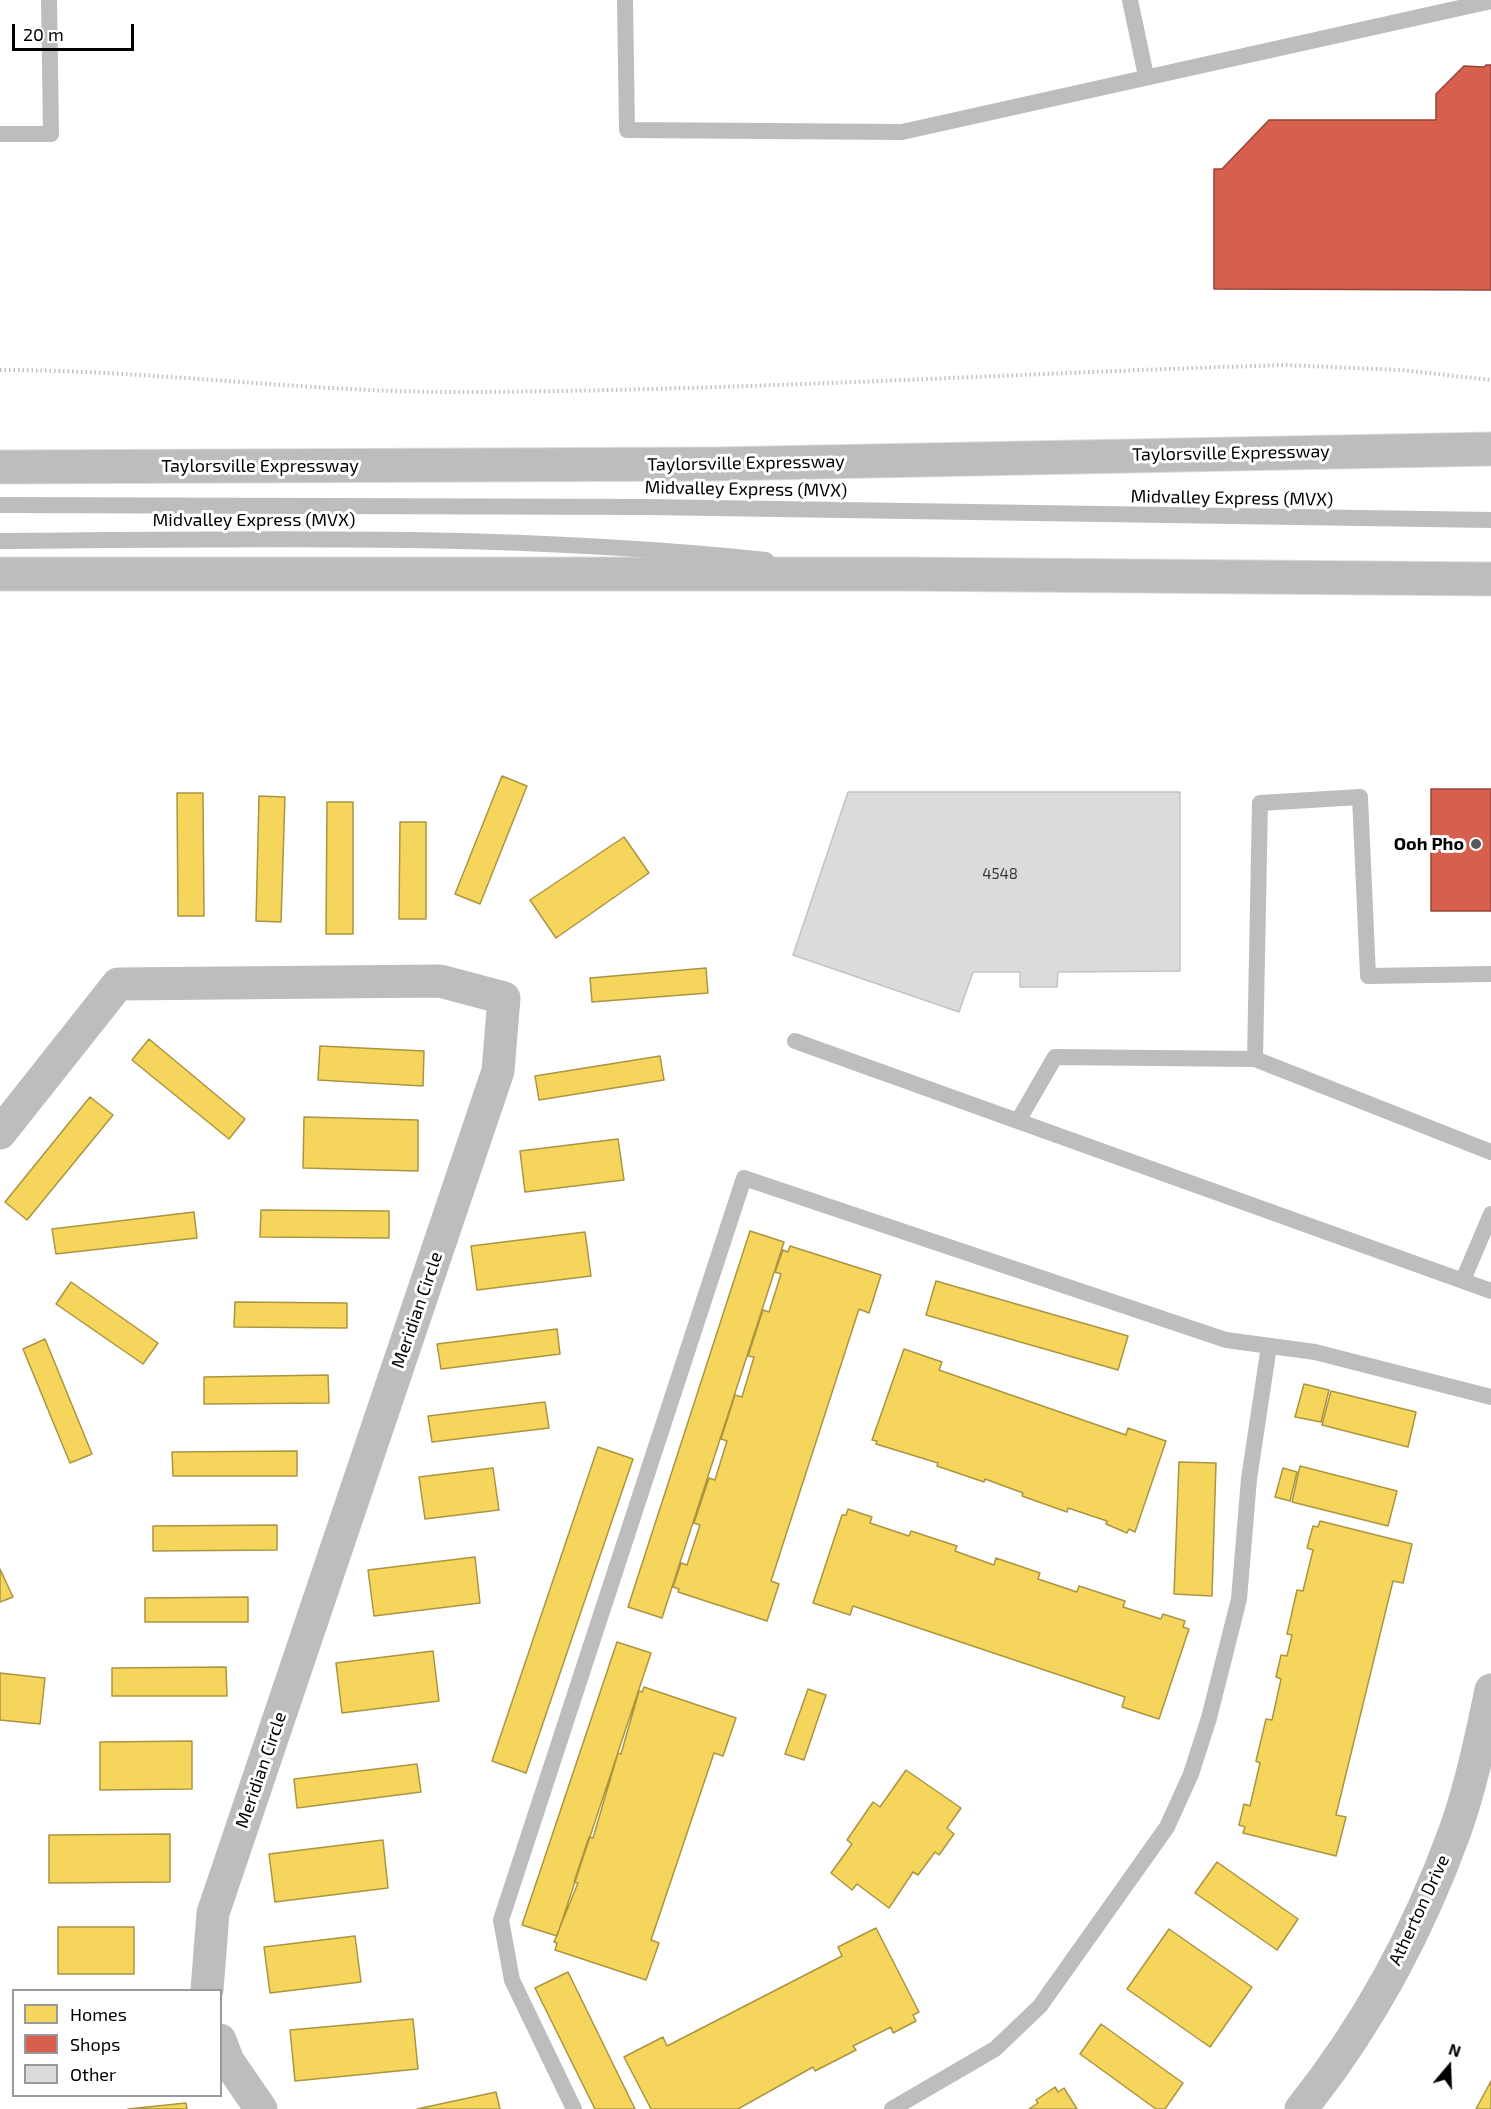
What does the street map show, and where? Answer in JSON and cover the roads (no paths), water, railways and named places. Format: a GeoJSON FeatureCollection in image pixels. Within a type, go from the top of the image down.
{"type":"FeatureCollection","features":[{"type":"Feature","properties":{"kind":"main road","name":"Taylorsville Expressway"},"geometry":{"type":"LineString","coordinates":[[0,467],[705,464],[1491,449]]}},
{"type":"Feature","properties":{"kind":"main road"},"geometry":{"type":"LineString","coordinates":[[0,574],[902,574],[1491,579]]}},
{"type":"Feature","properties":{"kind":"main road","name":"Meridian Circle"},"geometry":{"type":"LineString","coordinates":[[0,1133],[118,984],[441,981],[504,998],[498,1071],[213,1913],[207,1989]]}},
{"type":"Feature","properties":{"kind":"main road","name":"Atherton Drive"},"geometry":{"type":"LineString","coordinates":[[1301,2109],[1327,2076],[1382,1988],[1428,1897],[1459,1819],[1475,1765],[1491,1690]]}},
{"type":"Feature","properties":{"kind":"main road"},"geometry":{"type":"LineString","coordinates":[[222,2045],[228,2061],[261,2109]]}},
{"type":"Feature","properties":{"kind":"lane"},"geometry":{"type":"LineString","coordinates":[[0,134],[51,134],[49,0]]}},
{"type":"Feature","properties":{"kind":"lane"},"geometry":{"type":"LineString","coordinates":[[625,0],[627,130],[902,132],[1491,1]]}},
{"type":"Feature","properties":{"kind":"lane"},"geometry":{"type":"LineString","coordinates":[[1130,0],[1146,76]]}},
{"type":"Feature","properties":{"kind":"lane","name":"Midvalley Express (MVX)"},"geometry":{"type":"LineString","coordinates":[[0,505],[636,507],[1359,520],[1491,520]]}},
{"type":"Feature","properties":{"kind":"lane","name":"Midvalley Express (MVX)"},"geometry":{"type":"LineString","coordinates":[[0,541],[287,538],[594,546],[748,558],[902,574]]}},
{"type":"Feature","properties":{"kind":"lane"},"geometry":{"type":"LineString","coordinates":[[1255,1059],[1260,803],[1360,797],[1368,976],[1491,974]]}},
{"type":"Feature","properties":{"kind":"lane"},"geometry":{"type":"LineString","coordinates":[[795,1041],[1491,1291]]}},
{"type":"Feature","properties":{"kind":"lane"},"geometry":{"type":"LineString","coordinates":[[1018,1121],[1055,1057],[1255,1059],[1491,1152]]}},
{"type":"Feature","properties":{"kind":"lane"},"geometry":{"type":"LineString","coordinates":[[574,2109],[512,1980],[501,1920],[744,1178],[1226,1340],[1315,1352],[1491,1397]]}},
{"type":"Feature","properties":{"kind":"lane"},"geometry":{"type":"LineString","coordinates":[[1463,1281],[1491,1214]]}},
{"type":"Feature","properties":{"kind":"lane"},"geometry":{"type":"LineString","coordinates":[[892,2109],[995,2049],[1040,2006],[1167,1827],[1191,1774],[1209,1718],[1239,1599],[1249,1479],[1269,1346]]}},
{"type":"Feature","properties":{"kind":"place","name":"Ooh Pho"},"geometry":{"type":"Point","coordinates":[1476,844]}}]}
